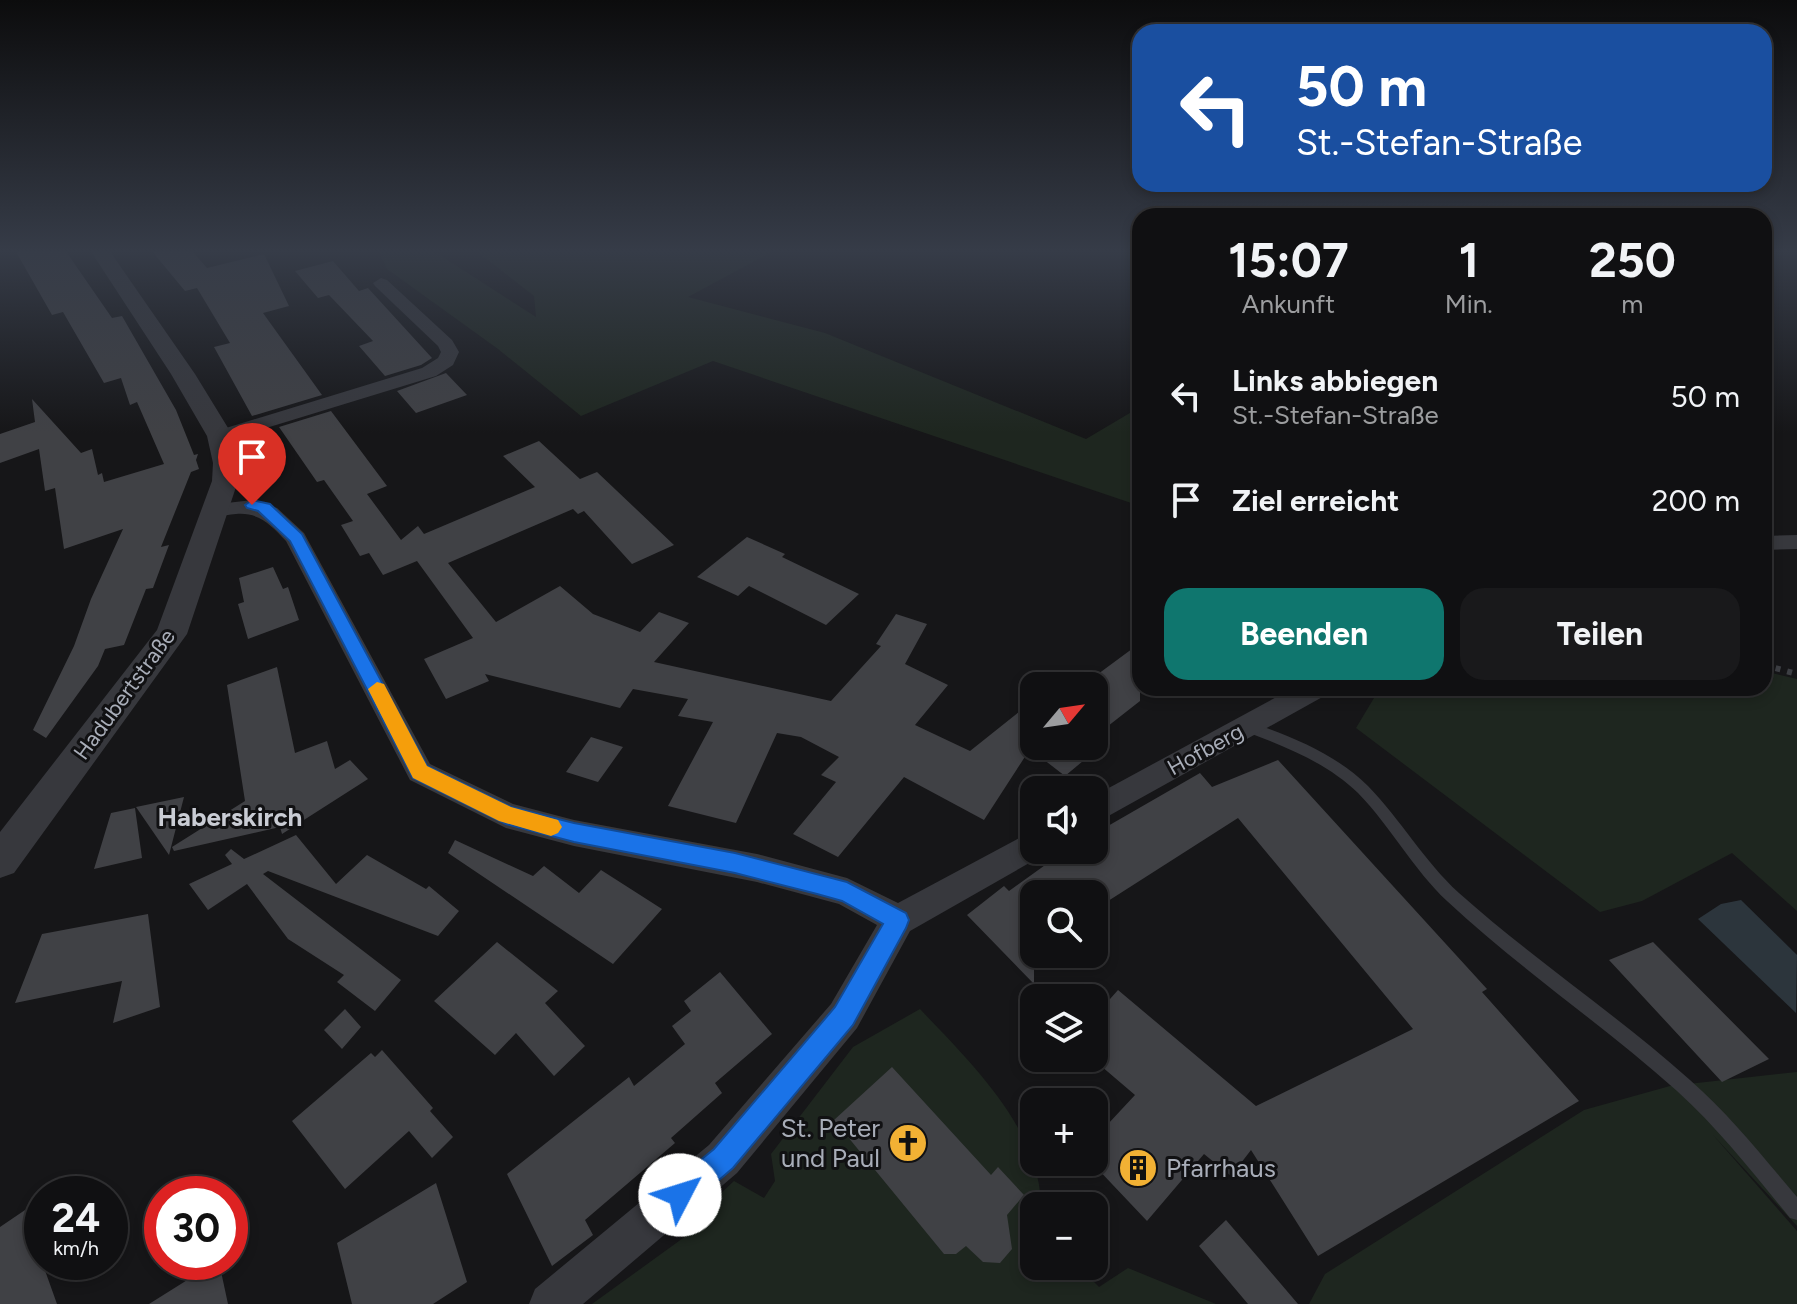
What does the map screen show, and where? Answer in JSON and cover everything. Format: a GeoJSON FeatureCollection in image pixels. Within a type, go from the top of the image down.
{"type":"FeatureCollection","features":[{"type":"Feature","properties":{"kind":"street"},"geometry":{"type":"LineString","coordinates":[[140,311],[220,436],[429,372],[446,361],[450,352],[446,344],[411,311]]}},
{"type":"Feature","properties":{"kind":"street","name":"Hadubertstraße"},"geometry":{"type":"LineString","coordinates":[[0,861],[171,634],[225,481],[226,463],[220,436]]}},
{"type":"Feature","properties":{"kind":"street"},"geometry":{"type":"LineString","coordinates":[[217,510],[252,505],[264,508],[296,538],[420,772],[506,815],[574,833],[772,872],[847,892],[898,920]]}},
{"type":"Feature","properties":{"kind":"street","name":"Hofberg"},"geometry":{"type":"LineString","coordinates":[[1108,803],[1301,696]]}},
{"type":"Feature","properties":{"kind":"street"},"geometry":{"type":"LineString","coordinates":[[550,1304],[723,1159],[844,1016],[898,920],[1020,853]]}},
{"type":"Feature","properties":{"kind":"lane"},"geometry":{"type":"LineString","coordinates":[[1246,726],[1324,759],[1347,776],[1374,801],[1414,857],[1450,894],[1519,955],[1685,1087],[1797,1211]]}},
{"type":"Feature","properties":{"kind":"path"},"geometry":{"type":"LineString","coordinates":[[1772,667],[1797,674]]}},
{"type":"Feature","properties":{"kind":"shaded area"},"geometry":{"type":"Polygon","coordinates":[[[445,311],[526,311],[536,317],[535,311],[741,311],[825,333],[1086,439],[1132,412],[1132,503],[713,361],[581,416],[445,311]]]}},
{"type":"Feature","properties":{"kind":"shaded area"},"geometry":{"type":"Polygon","coordinates":[[[1772,673],[1797,679],[1797,911],[1732,853],[1642,901],[1600,912],[1356,728],[1375,696],[1772,696],[1772,673]]]}},
{"type":"Feature","properties":{"kind":"shaded area"},"geometry":{"type":"Polygon","coordinates":[[[1741,900],[1797,955],[1796,1013],[1698,919],[1721,904],[1741,900]]]}},
{"type":"Feature","properties":{"kind":"shaded area"},"geometry":{"type":"Polygon","coordinates":[[[920,1009],[999,1098],[1020,1133],[1020,1176],[1038,1177],[1040,1192],[1020,1192],[1020,1280],[1092,1280],[1099,1287],[1128,1268],[1216,1304],[592,1304],[708,1220],[707,1206],[734,1181],[764,1198],[775,1181],[771,1154],[853,1047],[920,1009]]]}},
{"type":"Feature","properties":{"kind":"shaded area"},"geometry":{"type":"Polygon","coordinates":[[[1797,1072],[1797,1226],[1713,1135],[1797,1231],[1797,1304],[1309,1304],[1325,1274],[1584,1110],[1670,1086],[1797,1072]]]}},
{"type":"Feature","properties":{"kind":"building"},"geometry":{"type":"Polygon","coordinates":[[[50,311],[107,311],[112,318],[122,316],[176,410],[194,455],[198,454],[199,469],[191,472],[161,547],[169,545],[153,588],[146,589],[124,645],[105,649],[98,666],[46,738],[33,730],[74,646],[91,599],[123,529],[64,549],[55,488],[45,491],[39,449],[0,463],[0,434],[35,422],[32,399],[81,453],[92,449],[98,475],[102,473],[104,482],[164,464],[137,402],[130,405],[121,378],[104,383],[63,312],[52,315],[50,311]]]}},
{"type":"Feature","properties":{"kind":"building"},"geometry":{"type":"Polygon","coordinates":[[[211,311],[271,311],[263,313],[322,395],[252,416],[214,347],[230,343],[211,311]]]}},
{"type":"Feature","properties":{"kind":"building"},"geometry":{"type":"Polygon","coordinates":[[[344,311],[389,311],[432,358],[421,365],[385,376],[359,346],[373,341],[344,311]]]}},
{"type":"Feature","properties":{"kind":"building"},"geometry":{"type":"Polygon","coordinates":[[[446,373],[467,395],[416,413],[397,391],[446,373]]]}},
{"type":"Feature","properties":{"kind":"building"},"geometry":{"type":"Polygon","coordinates":[[[331,411],[387,486],[367,494],[401,540],[418,526],[424,534],[535,487],[503,456],[539,441],[580,479],[597,472],[674,545],[632,564],[584,511],[578,514],[573,509],[448,563],[496,622],[560,586],[593,614],[640,632],[659,612],[689,623],[654,662],[831,701],[881,646],[876,644],[896,614],[927,624],[905,664],[948,685],[915,725],[970,751],[1020,711],[1020,760],[1023,760],[984,820],[904,777],[838,857],[793,834],[836,782],[821,775],[839,757],[801,737],[777,733],[736,823],[668,806],[713,722],[678,716],[688,699],[633,689],[620,708],[485,674],[489,681],[446,699],[424,659],[473,638],[417,561],[383,575],[369,553],[360,556],[341,525],[353,521],[324,480],[317,482],[279,427],[331,411]]]}},
{"type":"Feature","properties":{"kind":"building"},"geometry":{"type":"Polygon","coordinates":[[[747,537],[859,594],[826,625],[749,586],[738,596],[697,577],[747,537]]]}},
{"type":"Feature","properties":{"kind":"building"},"geometry":{"type":"Polygon","coordinates":[[[273,567],[283,589],[288,587],[299,620],[248,639],[238,604],[244,602],[239,578],[273,567]]]}},
{"type":"Feature","properties":{"kind":"building"},"geometry":{"type":"Polygon","coordinates":[[[1132,649],[1132,696],[1140,696],[1140,701],[1108,726],[1108,672],[1101,672],[1132,649]]]}},
{"type":"Feature","properties":{"kind":"building"},"geometry":{"type":"Polygon","coordinates":[[[277,667],[295,753],[327,741],[335,769],[350,760],[368,779],[282,834],[280,827],[174,851],[172,847],[245,801],[227,685],[277,667]]]}},
{"type":"Feature","properties":{"kind":"building"},"geometry":{"type":"Polygon","coordinates":[[[591,737],[623,747],[598,782],[566,772],[591,737]]]}},
{"type":"Feature","properties":{"kind":"building"},"geometry":{"type":"Polygon","coordinates":[[[1044,760],[1084,760],[1065,776],[1044,760]]]}},
{"type":"Feature","properties":{"kind":"building"},"geometry":{"type":"Polygon","coordinates":[[[1278,760],[1487,989],[1482,992],[1579,1101],[1318,1256],[1251,1150],[1231,1176],[1204,1154],[1147,1221],[1104,1176],[1108,1176],[1108,1124],[1135,1095],[1108,1072],[1108,1001],[1118,990],[1256,1106],[1413,1029],[1238,818],[1108,901],[1108,880],[1024,880],[1047,864],[1108,864],[1108,826],[1200,773],[1212,787],[1278,760]]]}},
{"type":"Feature","properties":{"kind":"building"},"geometry":{"type":"Polygon","coordinates":[[[184,797],[169,855],[136,807],[184,797]]]}},
{"type":"Feature","properties":{"kind":"building"},"geometry":{"type":"Polygon","coordinates":[[[135,808],[142,858],[94,869],[111,813],[135,808]]]}},
{"type":"Feature","properties":{"kind":"building"},"geometry":{"type":"Polygon","coordinates":[[[296,835],[336,884],[367,855],[426,889],[429,886],[459,911],[438,936],[268,871],[263,874],[401,980],[375,1011],[337,982],[344,975],[288,939],[247,884],[208,910],[189,884],[232,864],[225,855],[231,849],[244,859],[296,835]]]}},
{"type":"Feature","properties":{"kind":"building"},"geometry":{"type":"Polygon","coordinates":[[[455,840],[533,876],[544,866],[579,893],[601,870],[662,909],[613,964],[448,853],[455,840]]]}},
{"type":"Feature","properties":{"kind":"building"},"geometry":{"type":"Polygon","coordinates":[[[1020,883],[1020,968],[1034,968],[1034,984],[967,915],[1004,886],[1009,891],[1020,883]]]}},
{"type":"Feature","properties":{"kind":"building"},"geometry":{"type":"Polygon","coordinates":[[[148,914],[160,1007],[113,1023],[122,981],[15,1003],[42,934],[148,914]]]}},
{"type":"Feature","properties":{"kind":"building"},"geometry":{"type":"Polygon","coordinates":[[[497,942],[558,991],[545,1003],[585,1046],[554,1076],[516,1033],[495,1055],[434,1001],[497,942]]]}},
{"type":"Feature","properties":{"kind":"building"},"geometry":{"type":"Polygon","coordinates":[[[1653,942],[1769,1059],[1722,1082],[1609,960],[1653,942]]]}},
{"type":"Feature","properties":{"kind":"building"},"geometry":{"type":"Polygon","coordinates":[[[720,972],[772,1034],[715,1083],[722,1093],[671,1138],[675,1143],[585,1220],[593,1235],[552,1266],[507,1174],[629,1077],[634,1086],[685,1044],[672,1026],[691,1011],[684,1001],[720,972]]]}},
{"type":"Feature","properties":{"kind":"building"},"geometry":{"type":"Polygon","coordinates":[[[345,1009],[361,1027],[342,1049],[324,1030],[345,1009]]]}},
{"type":"Feature","properties":{"kind":"building"},"geometry":{"type":"Polygon","coordinates":[[[382,1050],[433,1108],[430,1111],[453,1137],[432,1158],[409,1131],[345,1189],[292,1121],[371,1053],[375,1057],[382,1050]]]}},
{"type":"Feature","properties":{"kind":"building","name":"St. Peter und Paul"},"geometry":{"type":"Polygon","coordinates":[[[892,1067],[991,1175],[998,1167],[1021,1192],[1020,1200],[1007,1215],[1012,1249],[1000,1263],[983,1262],[966,1246],[956,1254],[944,1254],[834,1120],[892,1067]]]}},
{"type":"Feature","properties":{"kind":"building"},"geometry":{"type":"Polygon","coordinates":[[[436,1183],[467,1282],[433,1304],[352,1304],[337,1243],[436,1183]]]}},
{"type":"Feature","properties":{"kind":"building"},"geometry":{"type":"Polygon","coordinates":[[[24,1211],[24,1280],[48,1280],[57,1304],[0,1304],[0,1227],[24,1211]]]}},
{"type":"Feature","properties":{"kind":"building"},"geometry":{"type":"Polygon","coordinates":[[[1226,1220],[1298,1304],[1248,1304],[1199,1246],[1226,1220]]]}},
{"type":"Feature","properties":{"kind":"building"},"geometry":{"type":"Polygon","coordinates":[[[187,1280],[223,1280],[228,1304],[149,1304],[187,1280]]]}},
{"type":"Feature","properties":{"kind":"slow traffic"},"geometry":{"type":"LineString","coordinates":[[377,689],[420,772],[506,815],[551,827]]}},
{"type":"Feature","properties":{"kind":"place","name":"St. Peter und Paul"},"geometry":{"type":"Point","coordinates":[908,1143]}},
{"type":"Feature","properties":{"kind":"place","name":"Pfarrhaus"},"geometry":{"type":"Point","coordinates":[1138,1168]}},
{"type":"Feature","properties":{"kind":"district","name":"Haberskirch"},"geometry":{"type":"Point","coordinates":[230,817]}},
{"type":"Feature","properties":{"kind":"route"},"geometry":{"type":"LineString","coordinates":[[252,505],[264,508],[296,538],[420,772],[506,815],[574,833],[735,863],[847,892],[898,920],[844,1016],[723,1159],[680,1195]]}}]}
